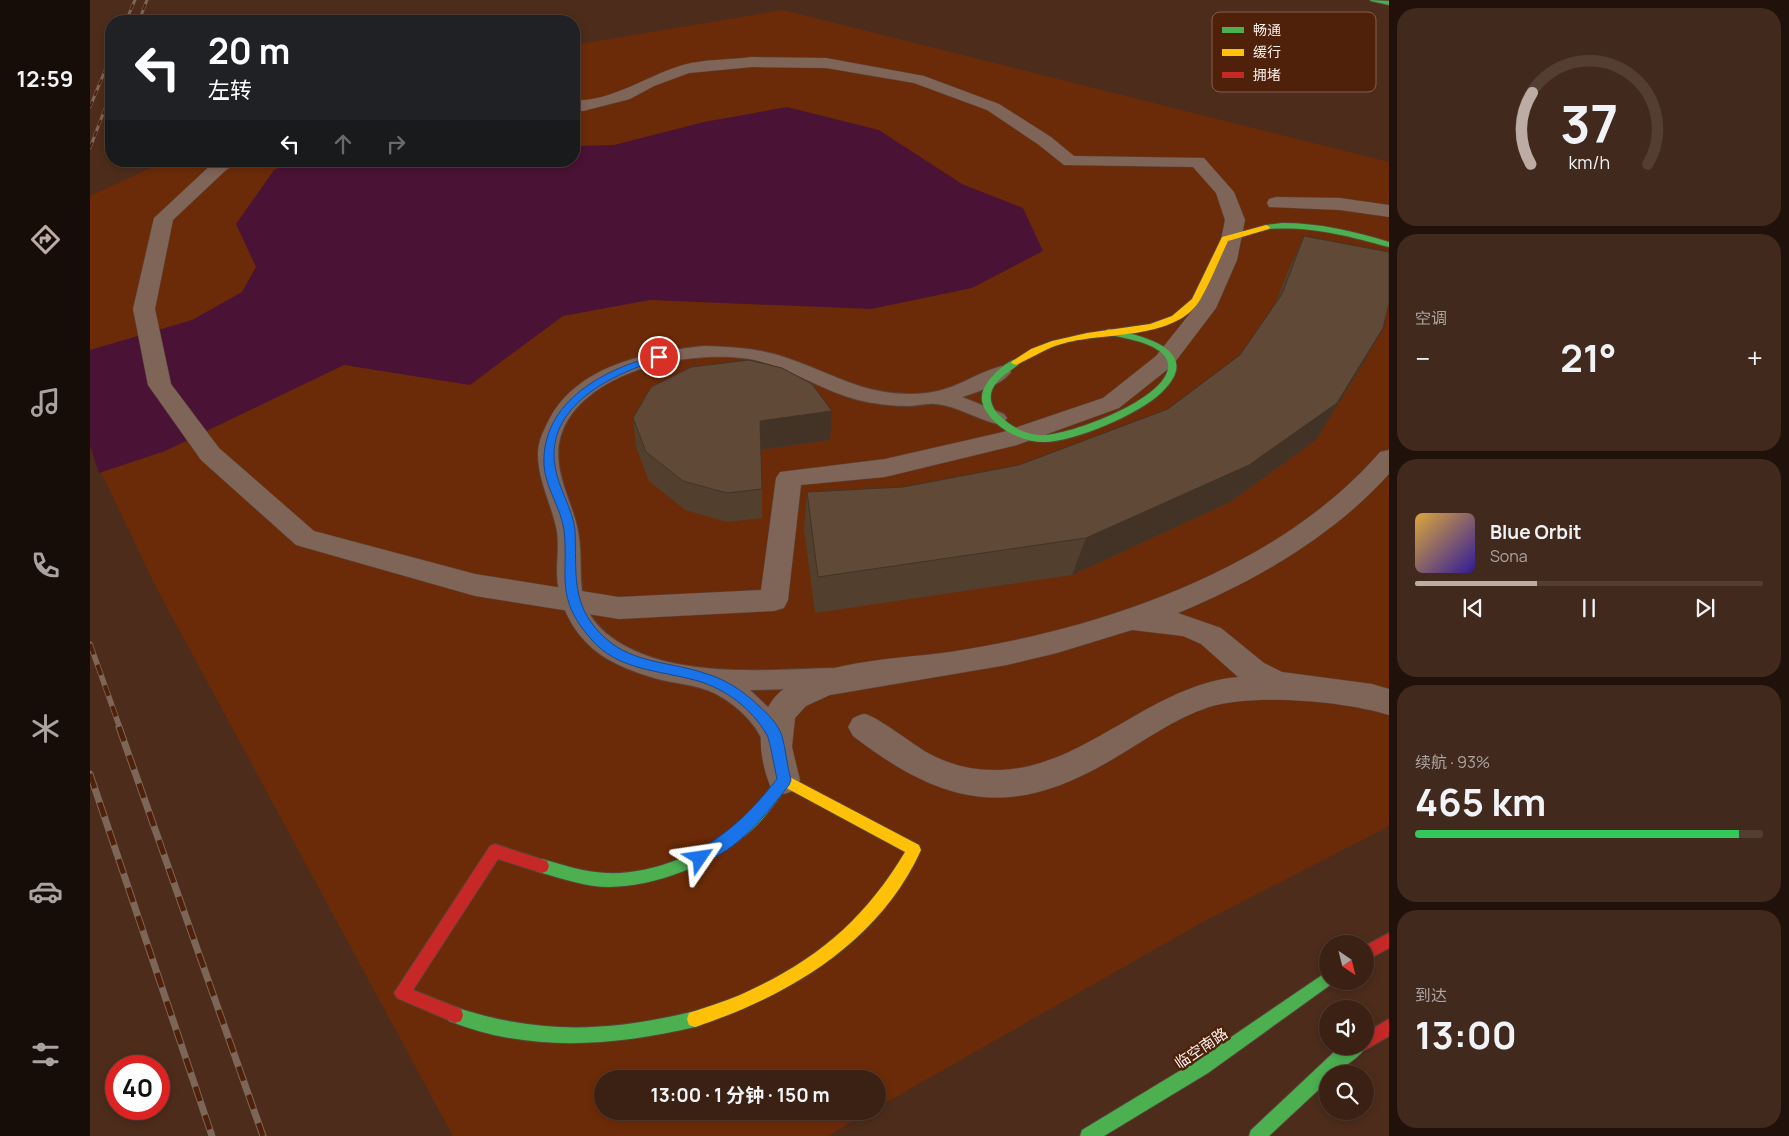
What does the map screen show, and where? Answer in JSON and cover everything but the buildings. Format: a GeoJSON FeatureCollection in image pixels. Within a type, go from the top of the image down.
{"type":"FeatureCollection","features":[{"type":"Feature","properties":{"kind":"street"},"geometry":{"type":"LineString","coordinates":[[1373,0],[1389,3]]}},
{"type":"Feature","properties":{"kind":"street"},"geometry":{"type":"LineString","coordinates":[[219,167],[164,218],[144,309],[160,385],[210,454],[306,538],[475,586],[619,608],[774,600],[789,478],[885,468],[1023,433],[1111,402],[1164,353],[1205,308],[1226,260],[1235,220],[1225,192],[1198,162],[1070,161],[1045,141],[992,107],[918,79],[826,63],[752,62],[687,69],[648,82],[624,96],[580,106]]}},
{"type":"Feature","properties":{"kind":"street"},"geometry":{"type":"LineString","coordinates":[[1276,203],[1340,204],[1389,211]]}},
{"type":"Feature","properties":{"kind":"street"},"geometry":{"type":"LineString","coordinates":[[1023,433],[997,418],[988,406],[986,396],[990,384],[1002,372],[1032,352],[1051,344],[1075,337],[1109,332],[1144,330],[1165,324],[1181,316],[1194,304],[1225,238],[1255,228],[1276,224],[1303,224],[1351,232],[1389,245]]}},
{"type":"Feature","properties":{"kind":"street"},"geometry":{"type":"LineString","coordinates":[[1164,353],[1158,336],[1165,324]]}},
{"type":"Feature","properties":{"kind":"street"},"geometry":{"type":"LineString","coordinates":[[1109,332],[1148,341],[1164,353]]}},
{"type":"Feature","properties":{"kind":"street"},"geometry":{"type":"LineString","coordinates":[[784,780],[756,817],[732,837],[700,858],[654,874],[609,880],[550,868],[495,851],[402,993],[454,1014],[499,1029],[556,1035],[626,1033],[684,1022],[750,998],[803,967],[846,937],[880,902],[914,850],[784,780],[777,756],[775,736],[780,715],[795,698],[819,685],[851,678],[986,658],[1048,643],[1126,620],[1191,597],[1248,569],[1312,529],[1353,496],[1389,458]]}},
{"type":"Feature","properties":{"kind":"street"},"geometry":{"type":"LineString","coordinates":[[1126,620],[1161,621],[1187,626],[1211,636],[1253,672],[1278,684],[1306,690],[1383,699]]}},
{"type":"Feature","properties":{"kind":"street"},"geometry":{"type":"LineString","coordinates":[[864,727],[894,751],[931,772],[967,784],[1007,785],[1045,776],[1083,760],[1172,709],[1212,694],[1241,689],[1306,690]]}},
{"type":"Feature","properties":{"kind":"street"},"geometry":{"type":"LineString","coordinates":[[1374,949],[1389,940]]}},
{"type":"Feature","properties":{"kind":"street","name":"临空南路"},"geometry":{"type":"LineString","coordinates":[[1088,1136],[1202,1067],[1319,984]]}},
{"type":"Feature","properties":{"kind":"street"},"geometry":{"type":"LineString","coordinates":[[1374,1036],[1389,1026]]}},
{"type":"Feature","properties":{"kind":"street"},"geometry":{"type":"LineString","coordinates":[[1257,1136],[1344,1055]]}},
{"type":"Feature","properties":{"kind":"lane"},"geometry":{"type":"LineString","coordinates":[[851,678],[769,680],[700,676],[655,668],[626,659],[606,646],[584,623],[574,601],[568,574],[569,529],[552,482],[548,452],[550,437],[566,410],[588,388],[604,378],[638,363],[659,357],[700,351],[743,353],[779,360],[853,393],[896,399],[934,398],[964,392],[1002,372]]}},
{"type":"Feature","properties":{"kind":"lane"},"geometry":{"type":"LineString","coordinates":[[934,398],[962,403],[997,418]]}},
{"type":"Feature","properties":{"kind":"lane"},"geometry":{"type":"LineString","coordinates":[[700,676],[734,691],[761,716],[775,736]]}},
{"type":"Feature","properties":{"kind":"shaded area"},"geometry":{"type":"Polygon","coordinates":[[[783,10],[1389,162],[1389,826],[1201,923],[886,1102],[886,1070],[594,1070],[594,1120],[855,1120],[827,1136],[453,1136],[156,587],[90,449],[90,196],[153,167],[580,167],[580,44],[783,10]]]}},
{"type":"Feature","properties":{"kind":"shaded area"},"geometry":{"type":"Polygon","coordinates":[[[787,107],[879,130],[962,184],[1023,208],[1043,251],[972,288],[871,309],[650,300],[563,316],[470,385],[344,365],[165,451],[99,473],[90,446],[90,350],[192,320],[242,292],[256,267],[236,224],[274,170],[281,167],[580,167],[580,146],[614,145],[704,122],[787,107]]]}},
{"type":"Feature","properties":{"kind":"railway"},"geometry":{"type":"LineString","coordinates":[[129,15],[135,0]]}},
{"type":"Feature","properties":{"kind":"railway"},"geometry":{"type":"LineString","coordinates":[[141,15],[147,0]]}},
{"type":"Feature","properties":{"kind":"railway"},"geometry":{"type":"LineString","coordinates":[[90,107],[105,71]]}},
{"type":"Feature","properties":{"kind":"railway"},"geometry":{"type":"LineString","coordinates":[[90,148],[105,109]]}},
{"type":"Feature","properties":{"kind":"railway"},"geometry":{"type":"LineString","coordinates":[[90,644],[120,728]]}},
{"type":"Feature","properties":{"kind":"railway"},"geometry":{"type":"LineString","coordinates":[[119,727],[263,1136]]}},
{"type":"Feature","properties":{"kind":"railway"},"geometry":{"type":"LineString","coordinates":[[90,774],[212,1136]]}},
{"type":"Feature","properties":{"kind":"traffic: fast"},"geometry":{"type":"LineString","coordinates":[[1373,0],[1389,3]]}},
{"type":"Feature","properties":{"kind":"traffic: fast"},"geometry":{"type":"LineString","coordinates":[[1266,227],[1298,226],[1328,229],[1389,245]]}},
{"type":"Feature","properties":{"kind":"traffic: fast"},"geometry":{"type":"LineString","coordinates":[[1016,362],[993,381],[987,393],[988,407],[998,420],[1021,434],[1038,439],[1059,437],[1077,432],[1097,425],[1138,405],[1168,382],[1173,370],[1172,361],[1159,347],[1138,338],[1109,332]]}},
{"type":"Feature","properties":{"kind":"traffic: fast"},"geometry":{"type":"LineString","coordinates":[[542,866],[585,877],[609,880],[648,875],[689,862],[726,841],[742,829],[764,807],[784,780]]}},
{"type":"Feature","properties":{"kind":"traffic: fast"},"geometry":{"type":"LineString","coordinates":[[1088,1136],[1202,1067],[1319,984]]}},
{"type":"Feature","properties":{"kind":"traffic: fast"},"geometry":{"type":"LineString","coordinates":[[455,1015],[513,1031],[543,1035],[574,1036],[636,1031],[695,1019]]}},
{"type":"Feature","properties":{"kind":"traffic: fast"},"geometry":{"type":"LineString","coordinates":[[1257,1136],[1344,1055]]}},
{"type":"Feature","properties":{"kind":"traffic: slow"},"geometry":{"type":"LineString","coordinates":[[1016,362],[1045,346],[1066,340],[1087,335],[1151,327],[1175,318],[1196,300],[1225,239],[1266,227]]}},
{"type":"Feature","properties":{"kind":"traffic: slow"},"geometry":{"type":"LineString","coordinates":[[695,1019],[764,992],[809,967],[829,952],[849,936],[873,911],[892,886],[914,850],[784,780]]}},
{"type":"Feature","properties":{"kind":"traffic: jam"},"geometry":{"type":"LineString","coordinates":[[455,1015],[402,993],[495,851],[542,866]]}},
{"type":"Feature","properties":{"kind":"traffic: jam"},"geometry":{"type":"LineString","coordinates":[[1374,949],[1389,940]]}},
{"type":"Feature","properties":{"kind":"traffic: jam"},"geometry":{"type":"LineString","coordinates":[[1374,1036],[1389,1027]]}},
{"type":"Feature","properties":{"kind":"route"},"geometry":{"type":"LineString","coordinates":[[659,357],[638,363],[604,378],[588,388],[575,400],[557,422],[550,437],[549,466],[552,482],[565,512],[569,529],[568,574],[570,591],[576,610],[584,623],[606,646],[626,659],[655,668],[700,676],[734,691],[761,716],[775,736],[777,756],[784,780],[756,817],[732,837],[700,858]]}}]}
